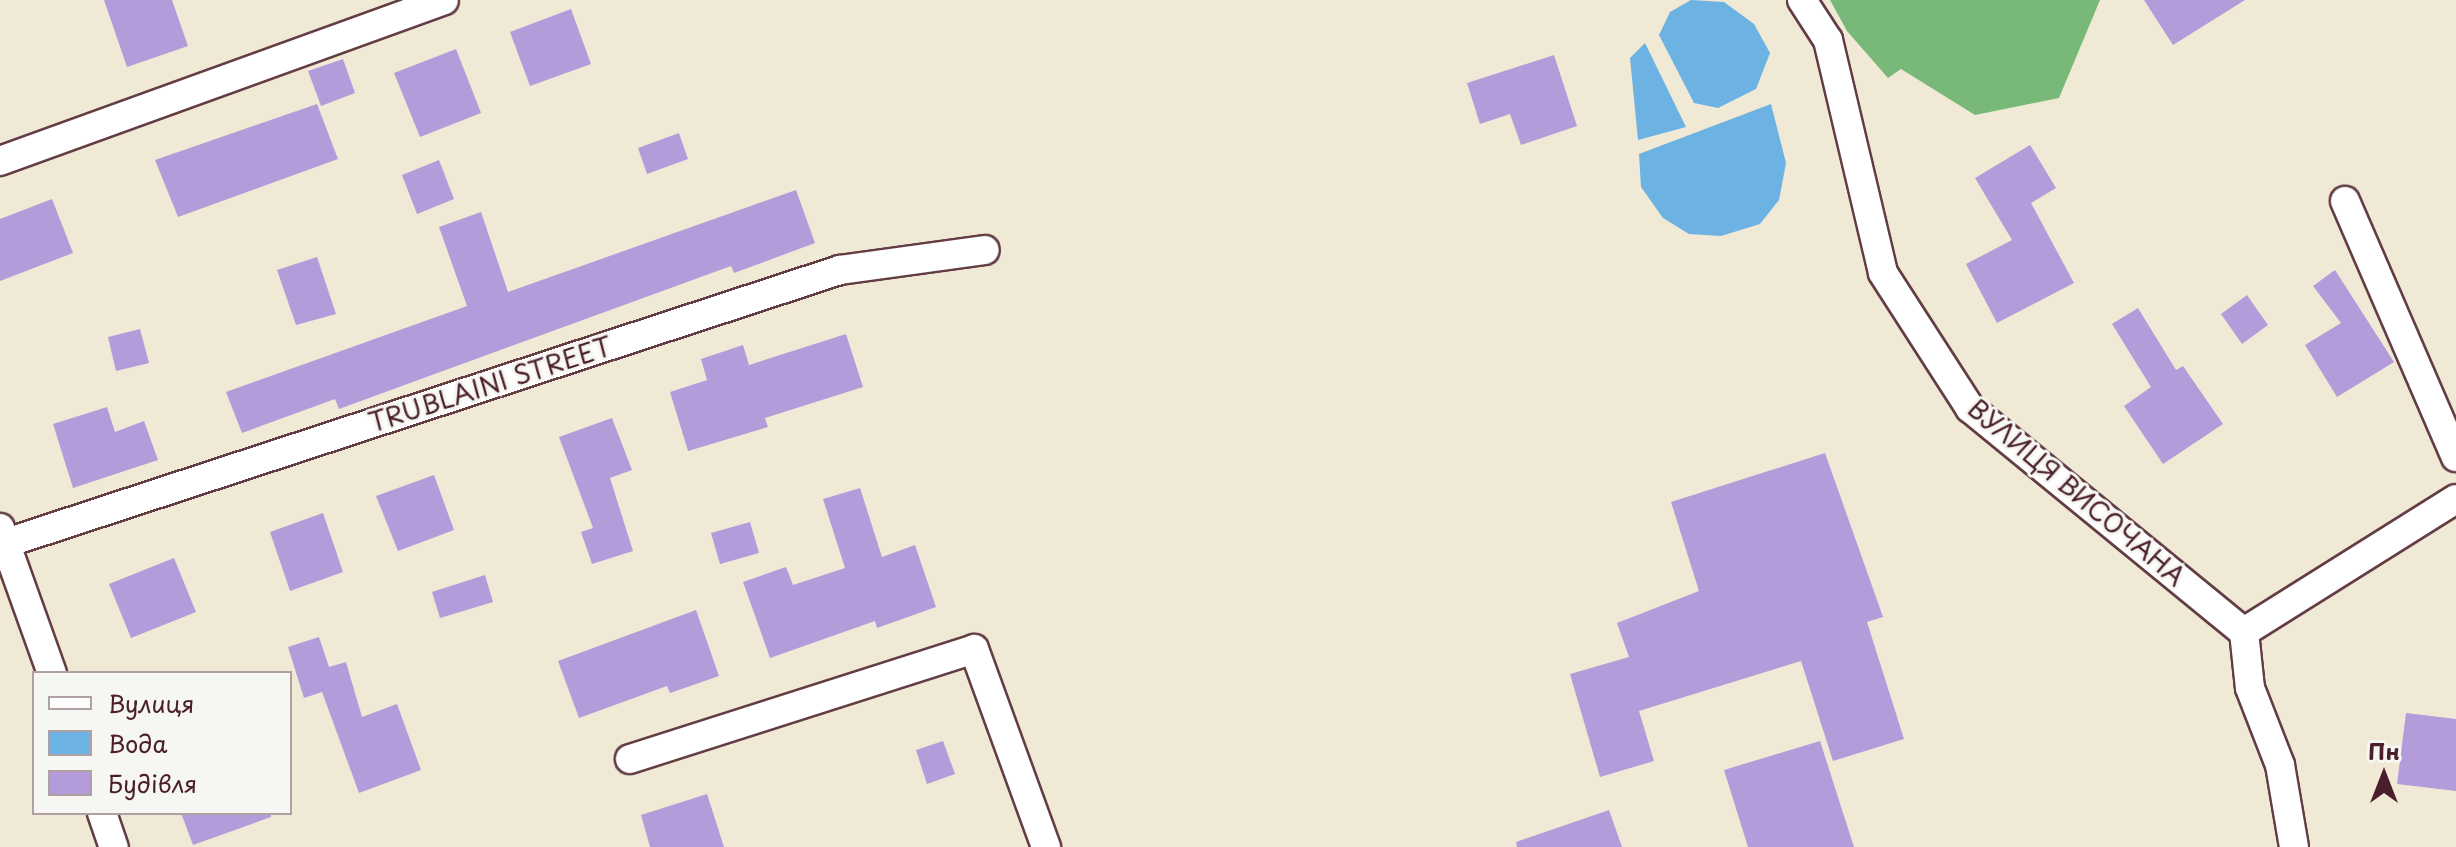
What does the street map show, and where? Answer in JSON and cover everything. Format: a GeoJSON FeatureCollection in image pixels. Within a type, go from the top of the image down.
{"type":"FeatureCollection","features":[{"type":"Feature","properties":{"kind":"street"},"geometry":{"type":"LineString","coordinates":[[0,161],[444,0]]}},
{"type":"Feature","properties":{"kind":"street","name":"ВУЛИЦЯ ВИСОЧАНА"},"geometry":{"type":"LineString","coordinates":[[1802,0],[1828,40],[1883,273],[1970,408],[2244,632]]}},
{"type":"Feature","properties":{"kind":"street"},"geometry":{"type":"LineString","coordinates":[[2345,201],[2456,457]]}},
{"type":"Feature","properties":{"kind":"street","name":"TRUBLAINI STREET"},"geometry":{"type":"LineString","coordinates":[[2,538],[840,270],[985,250]]}},
{"type":"Feature","properties":{"kind":"street"},"geometry":{"type":"LineString","coordinates":[[2294,847],[2280,765],[2250,688],[2244,632],[2456,499]]}},
{"type":"Feature","properties":{"kind":"street"},"geometry":{"type":"LineString","coordinates":[[2,538],[51,671]]}},
{"type":"Feature","properties":{"kind":"street"},"geometry":{"type":"LineString","coordinates":[[630,759],[974,649],[1046,847]]}},
{"type":"Feature","properties":{"kind":"street"},"geometry":{"type":"LineString","coordinates":[[103,815],[114,847]]}},
{"type":"Feature","properties":{"kind":"green space"},"geometry":{"type":"Polygon","coordinates":[[[1830,0],[2100,0],[2059,98],[1975,115],[1901,69],[1888,78],[1847,31],[1830,0]]]}},
{"type":"Feature","properties":{"kind":"water"},"geometry":{"type":"Polygon","coordinates":[[[1691,0],[1724,2],[1754,24],[1770,53],[1756,89],[1718,108],[1694,103],[1659,35],[1670,12],[1691,0]]]}},
{"type":"Feature","properties":{"kind":"water"},"geometry":{"type":"Polygon","coordinates":[[[1645,43],[1686,127],[1638,140],[1630,58],[1645,43]]]}},
{"type":"Feature","properties":{"kind":"water"},"geometry":{"type":"Polygon","coordinates":[[[1771,104],[1786,163],[1779,200],[1760,224],[1721,236],[1689,234],[1663,218],[1641,187],[1639,154],[1771,104]]]}},
{"type":"Feature","properties":{"kind":"building"},"geometry":{"type":"Polygon","coordinates":[[[104,0],[172,0],[188,46],[127,67],[104,0]]]}},
{"type":"Feature","properties":{"kind":"building"},"geometry":{"type":"Polygon","coordinates":[[[2144,0],[2245,0],[2173,45],[2144,0]]]}},
{"type":"Feature","properties":{"kind":"building"},"geometry":{"type":"Polygon","coordinates":[[[571,9],[591,64],[530,86],[510,32],[571,9]]]}},
{"type":"Feature","properties":{"kind":"building"},"geometry":{"type":"Polygon","coordinates":[[[456,49],[481,113],[420,137],[394,73],[456,49]]]}},
{"type":"Feature","properties":{"kind":"building"},"geometry":{"type":"Polygon","coordinates":[[[1554,55],[1577,126],[1521,145],[1510,114],[1480,124],[1467,83],[1554,55]]]}},
{"type":"Feature","properties":{"kind":"building"},"geometry":{"type":"Polygon","coordinates":[[[343,59],[355,93],[321,106],[308,71],[343,59]]]}},
{"type":"Feature","properties":{"kind":"building"},"geometry":{"type":"Polygon","coordinates":[[[317,104],[338,159],[178,217],[155,160],[317,104]]]}},
{"type":"Feature","properties":{"kind":"building"},"geometry":{"type":"Polygon","coordinates":[[[679,133],[688,159],[647,174],[638,148],[679,133]]]}},
{"type":"Feature","properties":{"kind":"building"},"geometry":{"type":"Polygon","coordinates":[[[2030,145],[2056,188],[2031,203],[2074,283],[1997,323],[1966,264],[2012,240],[1975,178],[2030,145]]]}},
{"type":"Feature","properties":{"kind":"building"},"geometry":{"type":"Polygon","coordinates":[[[439,160],[454,199],[417,214],[402,175],[439,160]]]}},
{"type":"Feature","properties":{"kind":"building"},"geometry":{"type":"Polygon","coordinates":[[[796,190],[815,243],[734,273],[731,266],[339,409],[335,399],[242,433],[226,392],[467,306],[439,227],[481,212],[508,292],[796,190]]]}},
{"type":"Feature","properties":{"kind":"building"},"geometry":{"type":"Polygon","coordinates":[[[52,199],[73,253],[0,281],[0,219],[52,199]]]}},
{"type":"Feature","properties":{"kind":"building"},"geometry":{"type":"Polygon","coordinates":[[[317,257],[336,314],[296,325],[277,270],[317,257]]]}},
{"type":"Feature","properties":{"kind":"building"},"geometry":{"type":"Polygon","coordinates":[[[2335,270],[2394,362],[2337,397],[2305,345],[2341,323],[2313,286],[2335,270]]]}},
{"type":"Feature","properties":{"kind":"building"},"geometry":{"type":"Polygon","coordinates":[[[2247,295],[2268,325],[2242,344],[2221,314],[2247,295]]]}},
{"type":"Feature","properties":{"kind":"building"},"geometry":{"type":"Polygon","coordinates":[[[2138,308],[2176,370],[2183,366],[2223,424],[2163,464],[2124,406],[2151,387],[2112,324],[2138,308]]]}},
{"type":"Feature","properties":{"kind":"building"},"geometry":{"type":"Polygon","coordinates":[[[140,329],[149,363],[116,371],[108,337],[140,329]]]}},
{"type":"Feature","properties":{"kind":"building"},"geometry":{"type":"Polygon","coordinates":[[[846,334],[863,387],[765,418],[768,427],[688,451],[670,392],[707,380],[701,359],[743,345],[749,365],[846,334]]]}},
{"type":"Feature","properties":{"kind":"building"},"geometry":{"type":"Polygon","coordinates":[[[107,407],[115,432],[144,421],[158,460],[73,488],[53,424],[107,407]]]}},
{"type":"Feature","properties":{"kind":"building"},"geometry":{"type":"Polygon","coordinates":[[[612,418],[632,470],[610,478],[633,551],[592,564],[581,532],[593,528],[559,437],[612,418]]]}},
{"type":"Feature","properties":{"kind":"building"},"geometry":{"type":"Polygon","coordinates":[[[1825,453],[1883,617],[1867,622],[1904,739],[1833,761],[1801,661],[1639,711],[1654,761],[1600,777],[1570,674],[1629,657],[1617,623],[1699,591],[1671,502],[1825,453]]]}},
{"type":"Feature","properties":{"kind":"building"},"geometry":{"type":"Polygon","coordinates":[[[434,475],[454,530],[398,551],[376,496],[434,475]]]}},
{"type":"Feature","properties":{"kind":"building"},"geometry":{"type":"Polygon","coordinates":[[[860,488],[882,557],[915,545],[936,607],[877,628],[875,621],[770,658],[743,582],[786,567],[793,585],[845,568],[823,499],[860,488]]]}},
{"type":"Feature","properties":{"kind":"building"},"geometry":{"type":"Polygon","coordinates":[[[323,513],[343,572],[290,591],[270,532],[323,513]]]}},
{"type":"Feature","properties":{"kind":"building"},"geometry":{"type":"Polygon","coordinates":[[[750,522],[759,553],[720,564],[711,533],[750,522]]]}},
{"type":"Feature","properties":{"kind":"building"},"geometry":{"type":"Polygon","coordinates":[[[174,558],[196,612],[131,638],[109,584],[174,558]]]}},
{"type":"Feature","properties":{"kind":"building"},"geometry":{"type":"Polygon","coordinates":[[[485,575],[493,602],[440,618],[432,592],[485,575]]]}},
{"type":"Feature","properties":{"kind":"building"},"geometry":{"type":"Polygon","coordinates":[[[696,610],[719,676],[670,693],[667,686],[579,718],[558,661],[696,610]]]}},
{"type":"Feature","properties":{"kind":"building"},"geometry":{"type":"Polygon","coordinates":[[[319,637],[329,667],[346,662],[362,717],[397,704],[421,770],[359,793],[322,692],[304,698],[288,647],[319,637]]]}},
{"type":"Feature","properties":{"kind":"building"},"geometry":{"type":"Polygon","coordinates":[[[2406,713],[2456,719],[2456,791],[2397,784],[2406,713]]]}},
{"type":"Feature","properties":{"kind":"building"},"geometry":{"type":"Polygon","coordinates":[[[943,741],[955,774],[927,784],[916,750],[943,741]]]}},
{"type":"Feature","properties":{"kind":"building"},"geometry":{"type":"Polygon","coordinates":[[[1820,741],[1854,847],[1748,847],[1724,770],[1820,741]]]}},
{"type":"Feature","properties":{"kind":"building"},"geometry":{"type":"Polygon","coordinates":[[[707,794],[724,847],[650,847],[641,815],[707,794]]]}},
{"type":"Feature","properties":{"kind":"building"},"geometry":{"type":"Polygon","coordinates":[[[1609,810],[1622,847],[1517,847],[1516,842],[1609,810]]]}},
{"type":"Feature","properties":{"kind":"building"},"geometry":{"type":"Polygon","coordinates":[[[182,815],[271,815],[271,817],[193,845],[182,815]]]}}]}
